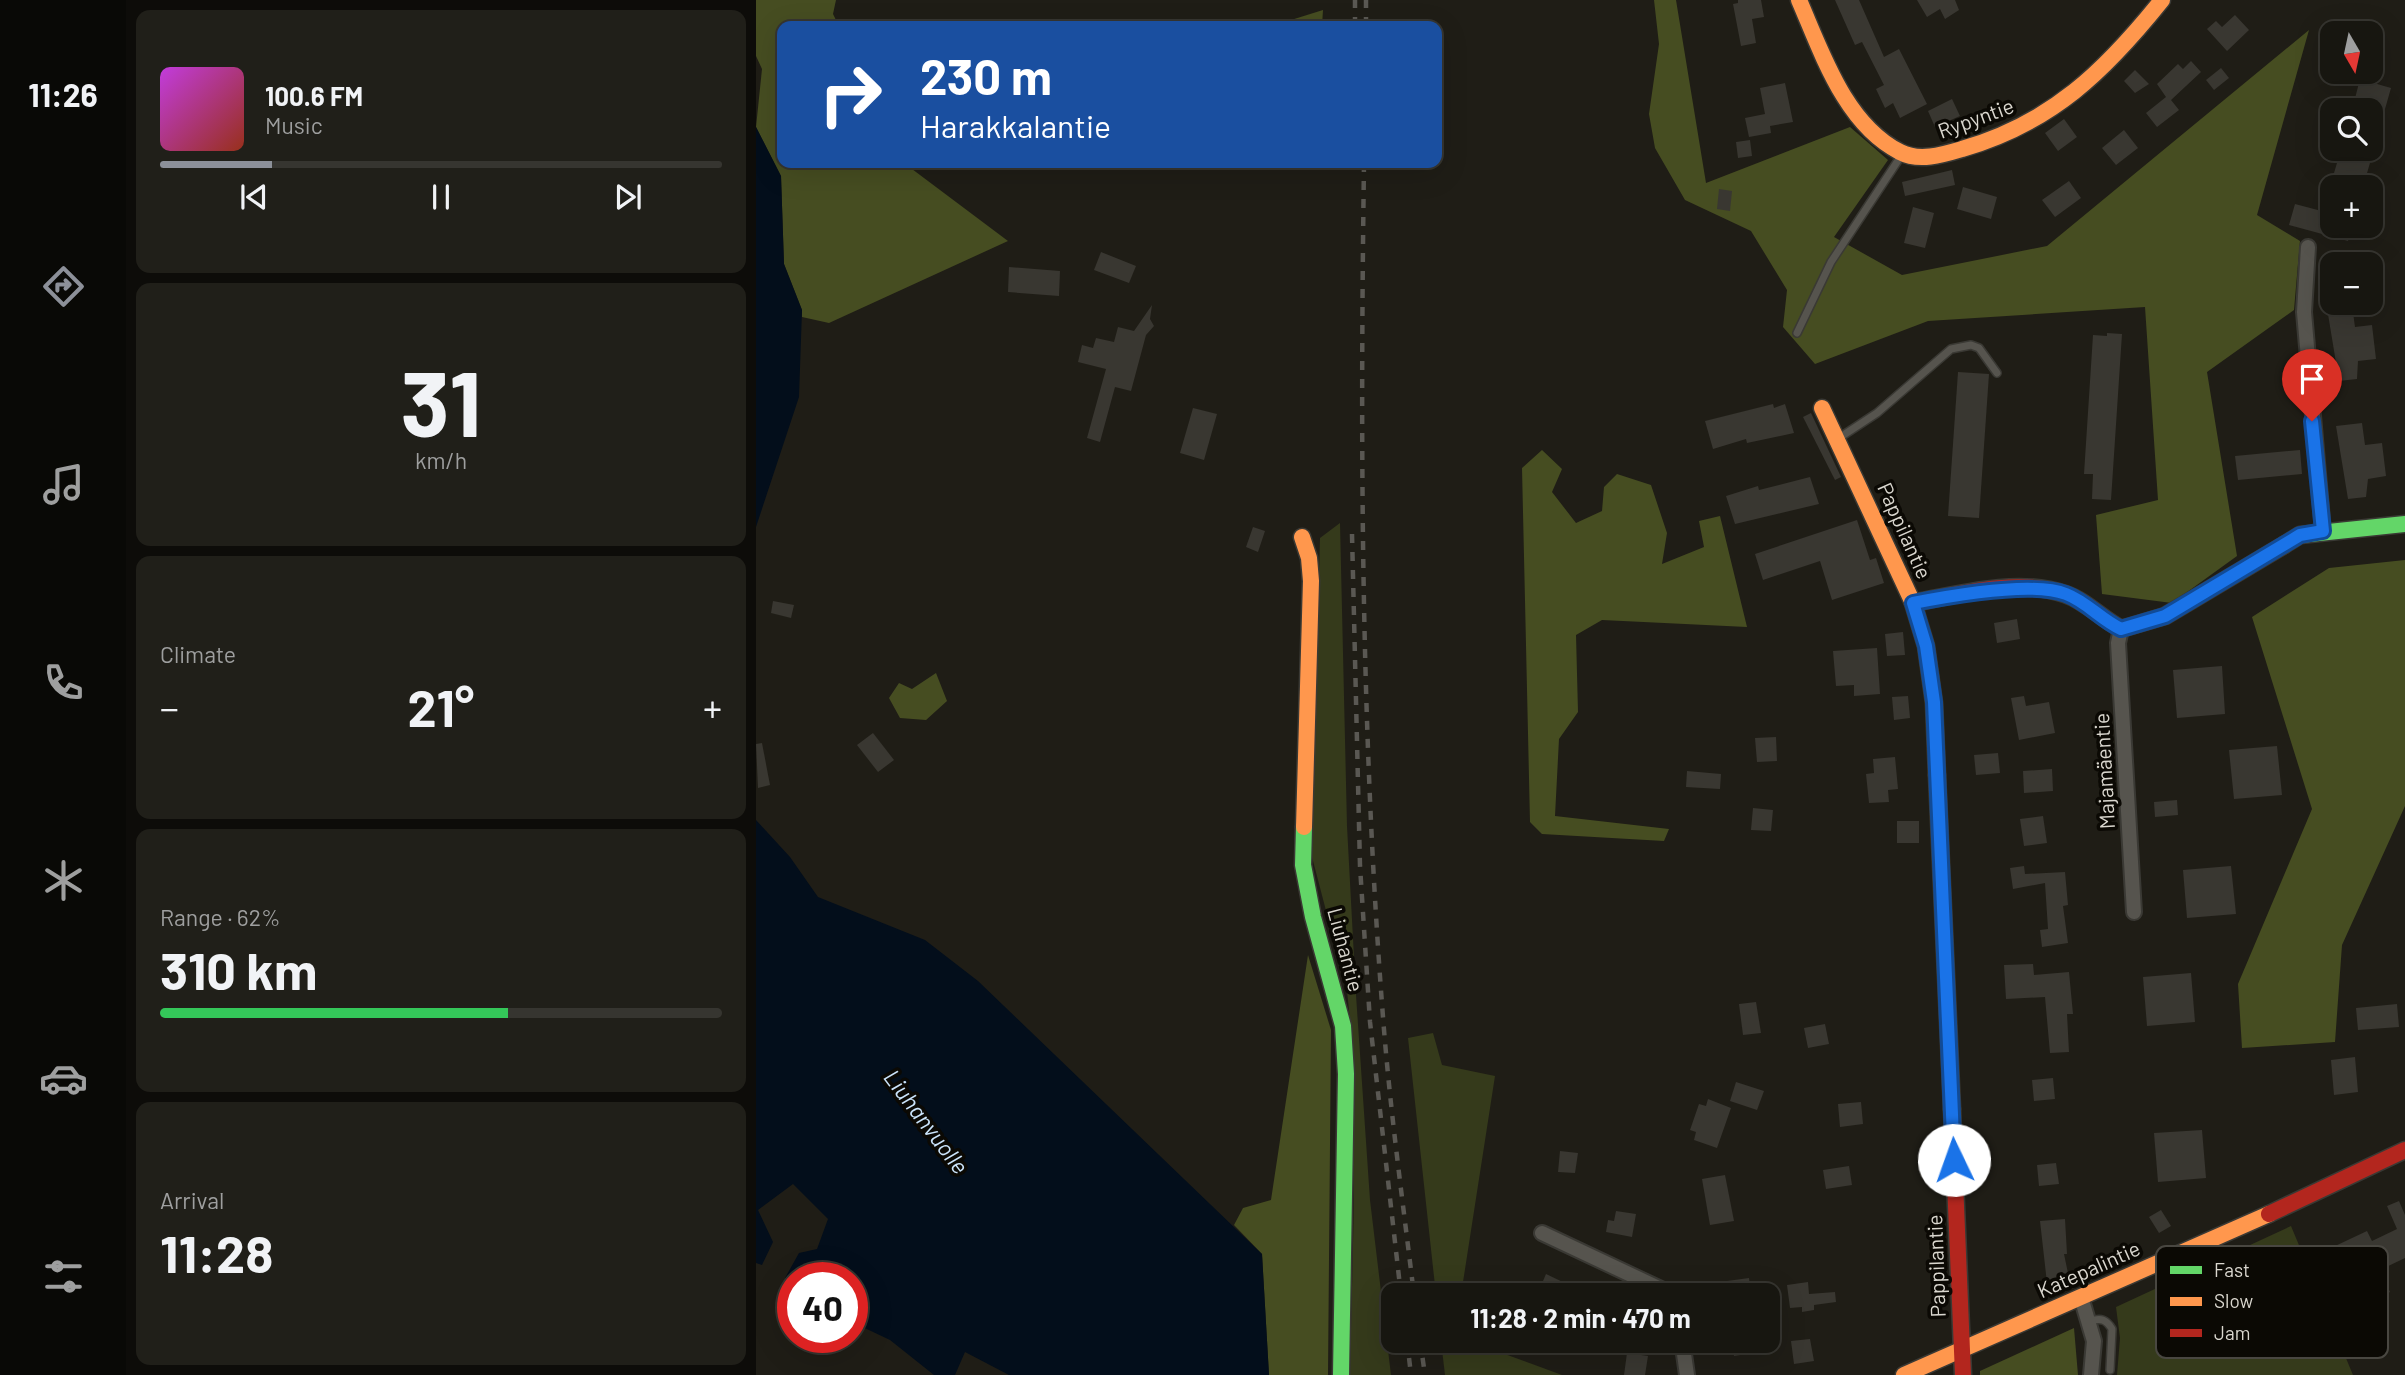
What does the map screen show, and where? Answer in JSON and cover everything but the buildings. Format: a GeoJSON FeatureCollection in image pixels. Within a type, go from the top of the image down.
{"type":"FeatureCollection","features":[{"type":"Feature","properties":{"kind":"street"},"geometry":{"type":"LineString","coordinates":[[1798,0],[1821,50],[1857,113],[1876,135],[1902,153]]}},
{"type":"Feature","properties":{"kind":"street","name":"Rypyntie"},"geometry":{"type":"LineString","coordinates":[[1902,153],[1921,157],[1942,156],[1990,140],[2058,109],[2092,82],[2162,0]]}},
{"type":"Feature","properties":{"kind":"street"},"geometry":{"type":"LineString","coordinates":[[2308,247],[2304,312],[2323,531]]}},
{"type":"Feature","properties":{"kind":"street","name":"Pappilantie"},"geometry":{"type":"LineString","coordinates":[[1822,408],[1839,438],[1913,603],[1926,646],[1934,702],[1963,1375]]}},
{"type":"Feature","properties":{"kind":"street"},"geometry":{"type":"LineString","coordinates":[[1913,603],[2011,591],[2063,593],[2090,606],[2099,616],[2121,629],[2165,616],[2300,535],[2405,524]]}},
{"type":"Feature","properties":{"kind":"street","name":"Liuhantie"},"geometry":{"type":"LineString","coordinates":[[1302,537],[1309,558],[1311,581],[1303,865],[1343,1026],[1346,1074],[1341,1375]]}},
{"type":"Feature","properties":{"kind":"street","name":"Majamäentie"},"geometry":{"type":"LineString","coordinates":[[2121,629],[2118,643],[2134,912]]}},
{"type":"Feature","properties":{"kind":"street","name":"Katepalintie"},"geometry":{"type":"LineString","coordinates":[[2197,1246],[2405,1150]]}},
{"type":"Feature","properties":{"kind":"street"},"geometry":{"type":"LineString","coordinates":[[1542,1233],[1648,1283]]}},
{"type":"Feature","properties":{"kind":"street","name":"Katepalintie"},"geometry":{"type":"LineString","coordinates":[[1903,1375],[2156,1264]]}},
{"type":"Feature","properties":{"kind":"street"},"geometry":{"type":"LineString","coordinates":[[2081,1297],[2094,1341],[2091,1375]]}},
{"type":"Feature","properties":{"kind":"street"},"geometry":{"type":"LineString","coordinates":[[1684,1353],[1688,1375]]}},
{"type":"Feature","properties":{"kind":"lane"},"geometry":{"type":"LineString","coordinates":[[1797,333],[1830,262],[1902,153]]}},
{"type":"Feature","properties":{"kind":"lane"},"geometry":{"type":"LineString","coordinates":[[1839,438],[1877,413],[1951,349],[1971,345],[1979,348],[1997,373]]}},
{"type":"Feature","properties":{"kind":"lane"},"geometry":{"type":"LineString","coordinates":[[2090,1321],[2107,1321],[2112,1329],[2110,1370]]}},
{"type":"Feature","properties":{"kind":"green space"},"geometry":{"type":"Polygon","coordinates":[[[756,0],[836,0],[833,14],[836,21],[777,21],[777,168],[911,168],[1008,241],[829,323],[802,317],[802,310],[784,264],[781,176],[756,127],[762,69],[756,56],[756,0]]]}},
{"type":"Feature","properties":{"kind":"green space"},"geometry":{"type":"Polygon","coordinates":[[[1654,0],[1676,0],[1706,183],[1850,127],[1888,160],[1834,237],[1902,275],[2047,246],[2309,30],[2257,215],[2300,241],[2294,310],[2207,372],[2237,556],[2172,603],[2102,594],[2096,515],[2158,500],[2145,307],[1928,321],[1815,364],[1783,327],[1787,290],[1751,231],[1685,200],[1655,148],[1649,114],[1659,44],[1654,0]]]}},
{"type":"Feature","properties":{"kind":"green space"},"geometry":{"type":"Polygon","coordinates":[[[1323,10],[1322,21],[1291,20],[1323,10]]]}},
{"type":"Feature","properties":{"kind":"green space"},"geometry":{"type":"Polygon","coordinates":[[[1542,450],[1562,469],[1552,492],[1576,523],[1602,511],[1604,487],[1617,474],[1651,485],[1667,533],[1662,564],[1704,547],[1699,521],[1720,516],[1747,627],[1602,620],[1576,635],[1578,712],[1559,739],[1555,816],[1669,829],[1664,841],[1542,834],[1530,822],[1522,468],[1542,450]]]}},
{"type":"Feature","properties":{"kind":"green space"},"geometry":{"type":"Polygon","coordinates":[[[1340,523],[1347,826],[1356,995],[1370,1200],[1381,1292],[1381,1353],[1388,1353],[1391,1375],[1350,1375],[1354,1199],[1352,1039],[1347,991],[1312,857],[1320,538],[1340,523]]]}},
{"type":"Feature","properties":{"kind":"green space"},"geometry":{"type":"Polygon","coordinates":[[[2405,560],[2405,806],[2342,945],[2335,1042],[2242,1048],[2238,984],[2312,809],[2252,617],[2329,568],[2405,560]]]}},
{"type":"Feature","properties":{"kind":"green space"},"geometry":{"type":"Polygon","coordinates":[[[936,673],[947,701],[926,720],[900,718],[889,698],[899,683],[912,689],[936,673]]]}},
{"type":"Feature","properties":{"kind":"green space"},"geometry":{"type":"Polygon","coordinates":[[[1308,955],[1331,1030],[1328,1375],[1269,1375],[1262,1254],[1234,1225],[1243,1208],[1271,1200],[1308,955]]]}},
{"type":"Feature","properties":{"kind":"green space"},"geometry":{"type":"Polygon","coordinates":[[[1433,1033],[1442,1065],[1495,1076],[1463,1283],[1435,1283],[1408,1038],[1433,1033]]]}},
{"type":"Feature","properties":{"kind":"green space"},"geometry":{"type":"Polygon","coordinates":[[[2291,1226],[2299,1246],[2248,1246],[2291,1226]]]}},
{"type":"Feature","properties":{"kind":"green space"},"geometry":{"type":"Polygon","coordinates":[[[2156,1288],[2156,1358],[2346,1358],[2353,1375],[2117,1375],[2120,1338],[2116,1307],[2156,1288]]]}},
{"type":"Feature","properties":{"kind":"green space"},"geometry":{"type":"Polygon","coordinates":[[[2074,1328],[2078,1375],[1980,1375],[1980,1371],[2074,1328]]]}},
{"type":"Feature","properties":{"kind":"green space"},"geometry":{"type":"Polygon","coordinates":[[[1442,1353],[1502,1353],[1562,1375],[1445,1375],[1442,1353]]]}},
{"type":"Feature","properties":{"kind":"water"},"geometry":{"type":"Polygon","coordinates":[[[756,127],[781,176],[784,264],[802,310],[799,397],[756,527],[756,127]]]}},
{"type":"Feature","properties":{"kind":"water","name":"Liuhanvuolle"},"geometry":{"type":"Polygon","coordinates":[[[756,820],[790,857],[818,897],[925,940],[978,981],[1262,1254],[1269,1375],[1009,1375],[965,1352],[955,1375],[934,1375],[890,1340],[868,1330],[868,1262],[794,1262],[799,1253],[817,1249],[828,1219],[793,1184],[758,1210],[773,1242],[762,1265],[756,1263],[756,820]]]}},
{"type":"Feature","properties":{"kind":"railway"},"geometry":{"type":"LineString","coordinates":[[1355,0],[1355,21]]}},
{"type":"Feature","properties":{"kind":"railway"},"geometry":{"type":"LineString","coordinates":[[1366,0],[1366,21]]}},
{"type":"Feature","properties":{"kind":"railway"},"geometry":{"type":"LineString","coordinates":[[1364,168],[1362,484],[1370,804],[1386,1052],[1413,1283]]}},
{"type":"Feature","properties":{"kind":"railway"},"geometry":{"type":"LineString","coordinates":[[1352,534],[1360,866],[1370,1022],[1400,1283]]}},
{"type":"Feature","properties":{"kind":"railway"},"geometry":{"type":"LineString","coordinates":[[1408,1353],[1411,1375]]}},
{"type":"Feature","properties":{"kind":"railway"},"geometry":{"type":"LineString","coordinates":[[1422,1353],[1425,1375]]}},
{"type":"Feature","properties":{"kind":"traffic: fast"},"geometry":{"type":"LineString","coordinates":[[2284,545],[2300,535],[2405,524]]}},
{"type":"Feature","properties":{"kind":"traffic: fast"},"geometry":{"type":"LineString","coordinates":[[1937,775],[1952,1109]]}},
{"type":"Feature","properties":{"kind":"traffic: fast"},"geometry":{"type":"LineString","coordinates":[[1304,827],[1303,865],[1313,917],[1343,1026],[1346,1074],[1341,1375]]}},
{"type":"Feature","properties":{"kind":"traffic: slow"},"geometry":{"type":"LineString","coordinates":[[1799,0],[1827,64],[1850,106],[1881,140],[1900,152],[1915,157],[1947,153],[1994,138],[2050,109],[2119,50],[2162,0]]}},
{"type":"Feature","properties":{"kind":"traffic: slow"},"geometry":{"type":"LineString","coordinates":[[1822,408],[1913,603],[1926,646],[1934,703],[1937,775]]}},
{"type":"Feature","properties":{"kind":"traffic: slow"},"geometry":{"type":"LineString","coordinates":[[1302,537],[1309,558],[1311,581],[1304,827]]}},
{"type":"Feature","properties":{"kind":"traffic: slow"},"geometry":{"type":"LineString","coordinates":[[2196,1246],[2269,1214]]}},
{"type":"Feature","properties":{"kind":"traffic: slow"},"geometry":{"type":"LineString","coordinates":[[1904,1375],[2156,1264]]}},
{"type":"Feature","properties":{"kind":"traffic: jam"},"geometry":{"type":"LineString","coordinates":[[1913,603],[1989,589],[2047,589],[2073,597],[2121,629],[2165,616],[2284,545]]}},
{"type":"Feature","properties":{"kind":"traffic: jam"},"geometry":{"type":"LineString","coordinates":[[1952,1109],[1963,1375]]}},
{"type":"Feature","properties":{"kind":"traffic: jam"},"geometry":{"type":"LineString","coordinates":[[2269,1214],[2405,1150]]}},
{"type":"Feature","properties":{"kind":"route"},"geometry":{"type":"LineString","coordinates":[[1954,1160],[1934,702],[1926,646],[1913,603],[1946,596],[2043,590],[2063,593],[2081,601],[2121,629],[2165,616],[2300,535],[2323,531],[2312,421]]}}]}
